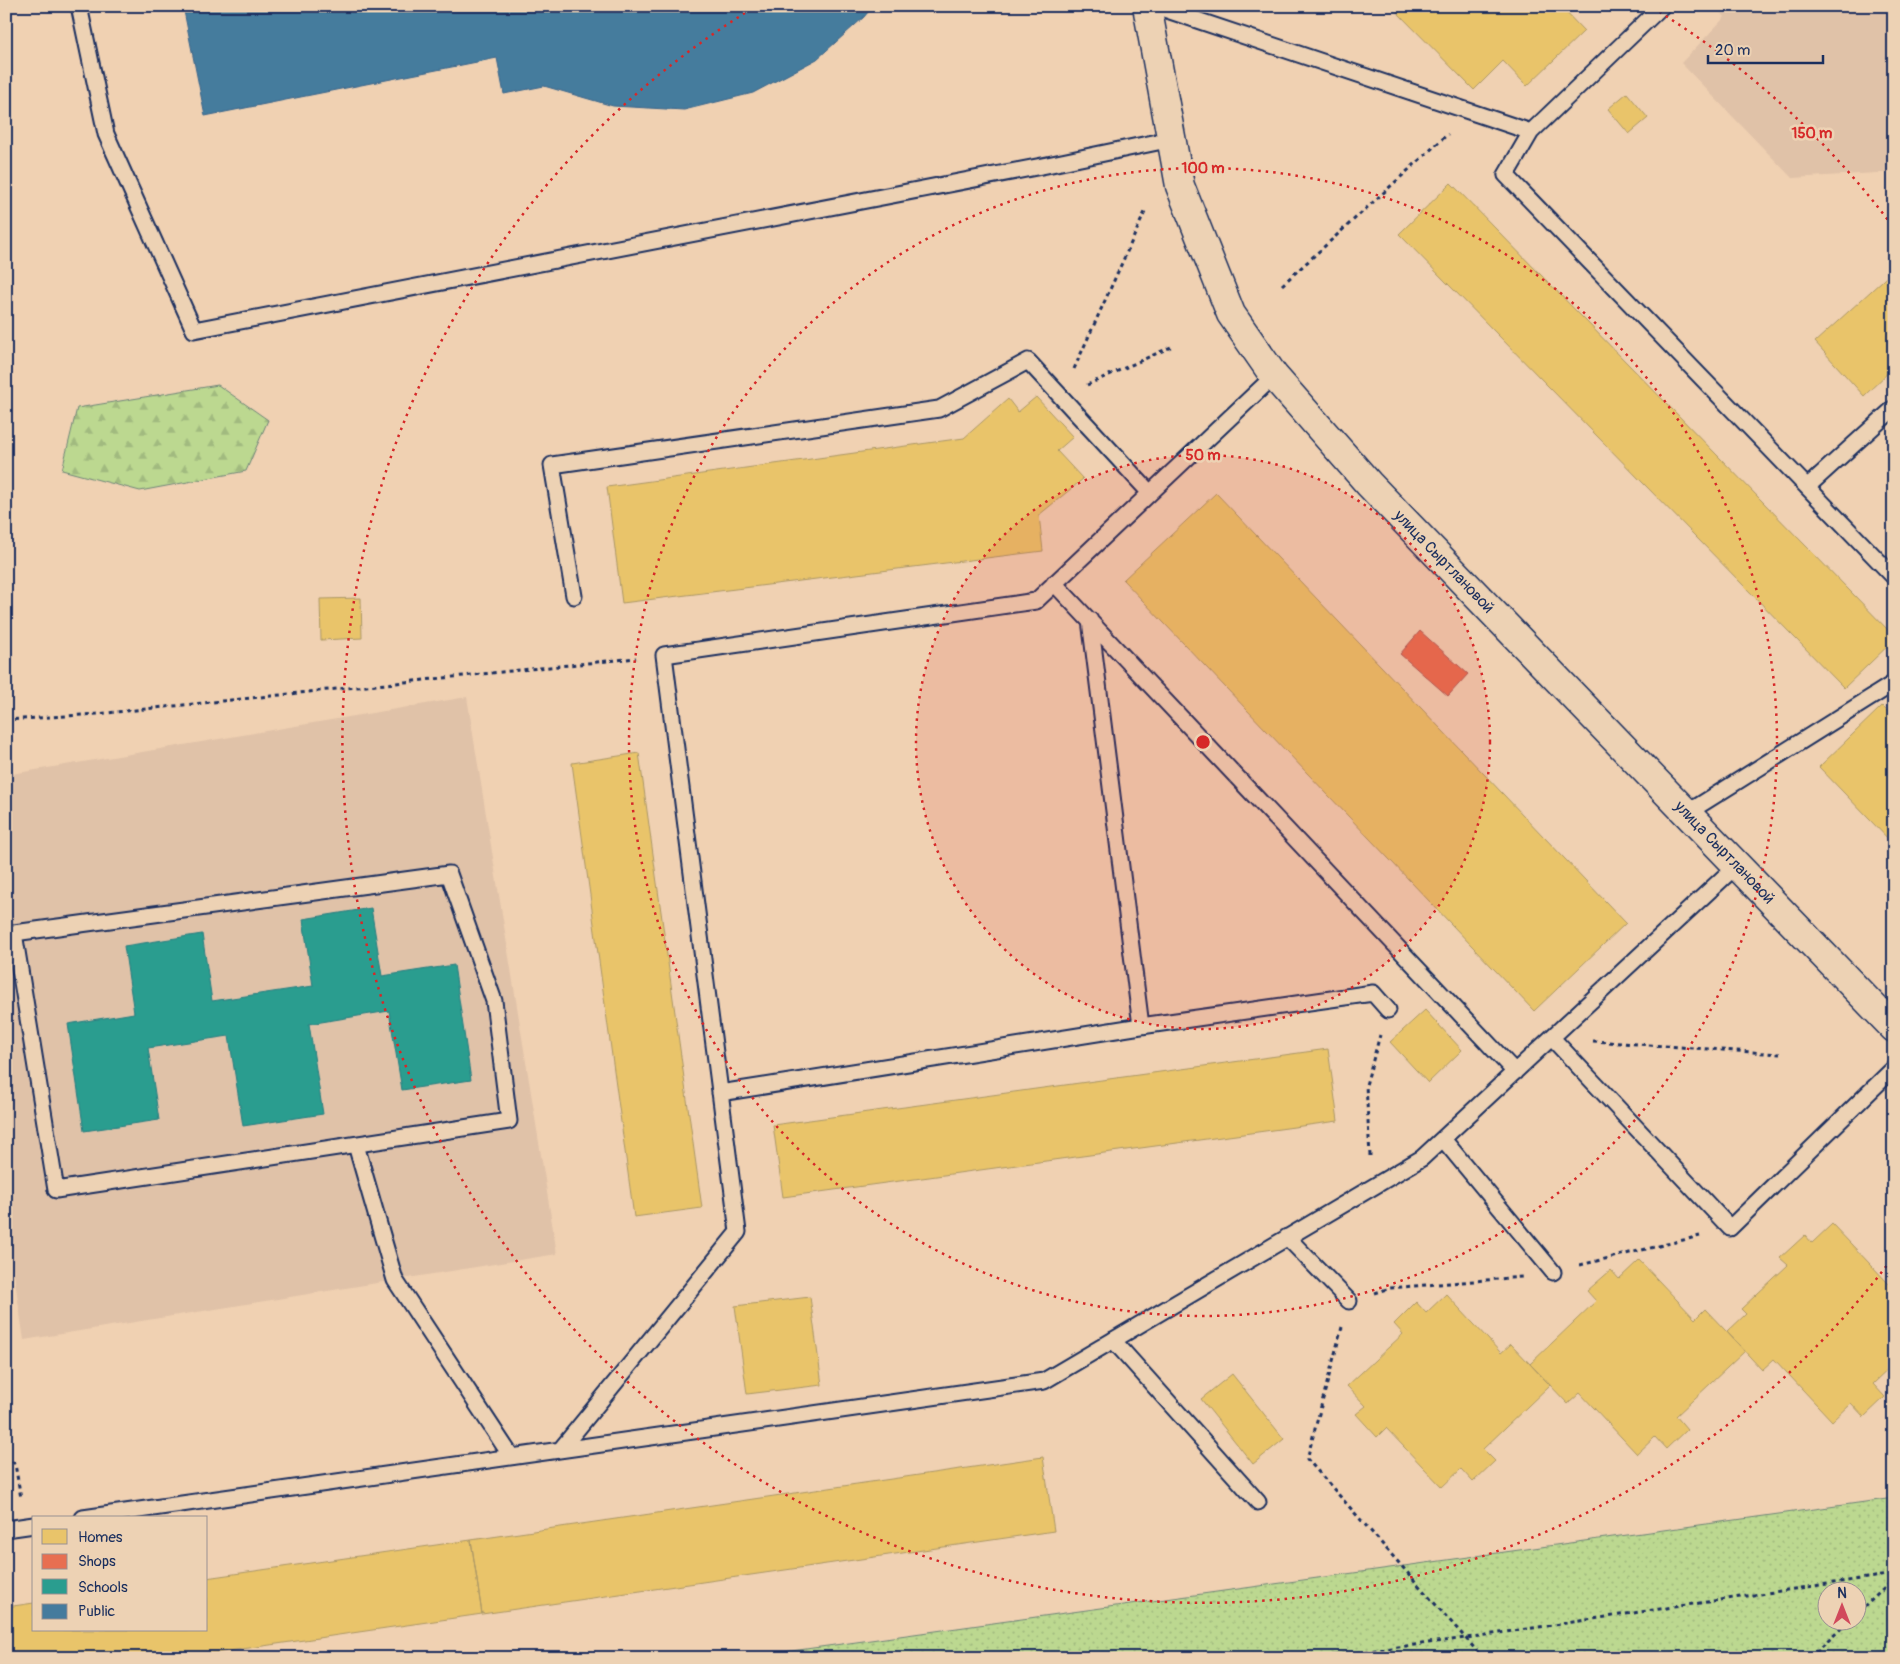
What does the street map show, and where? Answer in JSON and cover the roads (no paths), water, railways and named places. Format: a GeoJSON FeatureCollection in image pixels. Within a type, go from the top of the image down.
{"type":"FeatureCollection","features":[{"type":"Feature","properties":{"kind":"street","name":"улица Сыртлановой"},"geometry":{"type":"LineString","coordinates":[[1147,6],[1180,186],[1231,314],[1274,376],[1370,484],[1894,1028]]}},
{"type":"Feature","properties":{"kind":"lane"},"geometry":{"type":"LineString","coordinates":[[79,6],[106,134],[194,330],[1046,166],[1172,139]]}},
{"type":"Feature","properties":{"kind":"lane"},"geometry":{"type":"LineString","coordinates":[[1155,6],[1531,132]]}},
{"type":"Feature","properties":{"kind":"lane"},"geometry":{"type":"LineString","coordinates":[[1662,6],[1531,132],[1506,175],[1894,577]]}},
{"type":"Feature","properties":{"kind":"lane"},"geometry":{"type":"LineString","coordinates":[[574,596],[552,465],[940,409],[1028,361],[1150,493]]}},
{"type":"Feature","properties":{"kind":"lane"},"geometry":{"type":"LineString","coordinates":[[561,1449],[738,1232],[664,655],[1036,601],[1274,376]]}},
{"type":"Feature","properties":{"kind":"lane"},"geometry":{"type":"LineString","coordinates":[[1807,487],[1894,408]]}},
{"type":"Feature","properties":{"kind":"lane"},"geometry":{"type":"LineString","coordinates":[[1054,583],[1516,1072]]}},
{"type":"Feature","properties":{"kind":"lane"},"geometry":{"type":"LineString","coordinates":[[1090,620],[1141,1026]]}},
{"type":"Feature","properties":{"kind":"lane"},"geometry":{"type":"LineString","coordinates":[[1687,813],[1894,682]]}},
{"type":"Feature","properties":{"kind":"lane"},"geometry":{"type":"LineString","coordinates":[[97,1516],[1044,1381],[1422,1158],[1737,865]]}},
{"type":"Feature","properties":{"kind":"lane"},"geometry":{"type":"LineString","coordinates":[[448,874],[494,1001],[509,1122],[356,1144],[56,1190],[14,933],[448,874]]}},
{"type":"Feature","properties":{"kind":"lane"},"geometry":{"type":"LineString","coordinates":[[720,1093],[1141,1026],[1374,993],[1388,1010]]}},
{"type":"Feature","properties":{"kind":"lane"},"geometry":{"type":"LineString","coordinates":[[1552,1038],[1730,1228],[1894,1068]]}},
{"type":"Feature","properties":{"kind":"lane"},"geometry":{"type":"LineString","coordinates":[[1443,1139],[1553,1272]]}},
{"type":"Feature","properties":{"kind":"lane"},"geometry":{"type":"LineString","coordinates":[[356,1144],[395,1280],[511,1456]]}},
{"type":"Feature","properties":{"kind":"lane"},"geometry":{"type":"LineString","coordinates":[[1287,1237],[1349,1301]]}},
{"type":"Feature","properties":{"kind":"lane"},"geometry":{"type":"LineString","coordinates":[[1113,1340],[1258,1502]]}},
{"type":"Feature","properties":{"kind":"lane"},"geometry":{"type":"LineString","coordinates":[[6,1529],[29,1525]]}}]}
